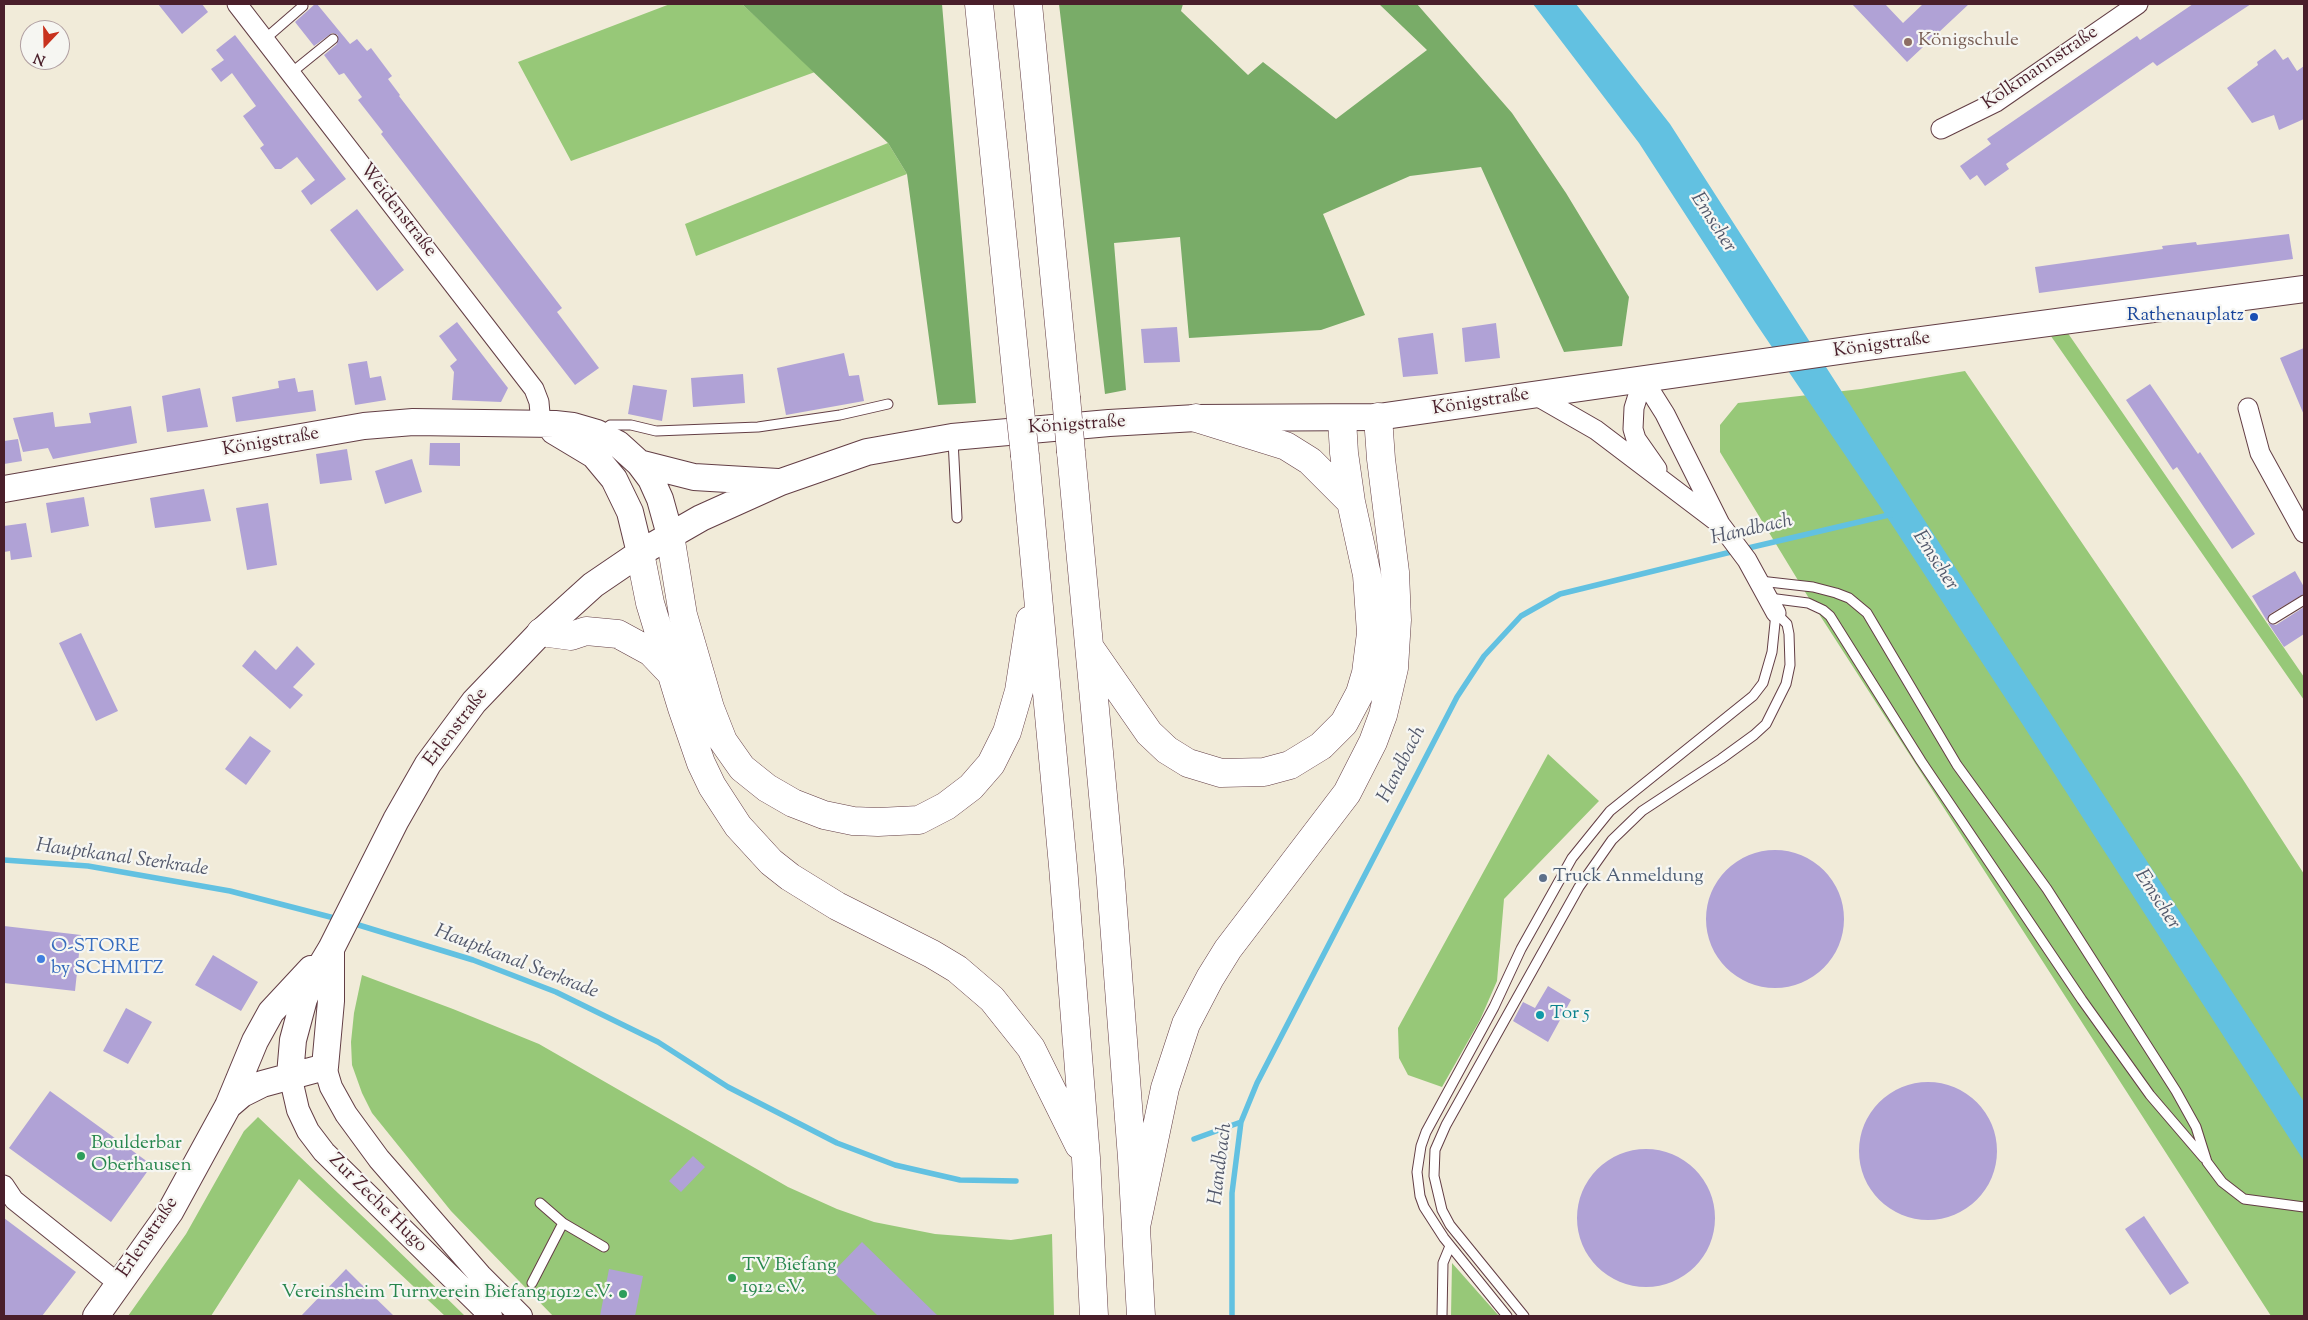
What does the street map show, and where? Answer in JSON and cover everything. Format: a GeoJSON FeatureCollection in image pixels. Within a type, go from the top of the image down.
{"type":"FeatureCollection","features":[{"type":"Feature","properties":{"kind":"highway"},"geometry":{"type":"LineString","coordinates":[[978,4],[1019,400],[1063,866],[1086,1158],[1094,1316]]}},
{"type":"Feature","properties":{"kind":"highway"},"geometry":{"type":"LineString","coordinates":[[1028,4],[1110,870],[1141,1316]]}},
{"type":"Feature","properties":{"kind":"highway"},"geometry":{"type":"LineString","coordinates":[[1136,1227],[1165,1088],[1186,1024],[1210,978],[1228,949],[1347,793],[1373,742],[1383,715],[1394,668],[1397,620],[1395,572],[1380,459],[1378,417]]}},
{"type":"Feature","properties":{"kind":"highway"},"geometry":{"type":"LineString","coordinates":[[1196,418],[1286,446],[1310,461],[1352,502]]}},
{"type":"Feature","properties":{"kind":"highway"},"geometry":{"type":"LineString","coordinates":[[1089,646],[1149,733],[1167,750],[1188,763],[1221,773],[1253,774],[1273,770],[1299,760],[1322,746],[1344,723],[1360,692],[1366,673],[1371,633],[1370,599],[1363,550],[1352,502],[1344,453],[1342,419]]}},
{"type":"Feature","properties":{"kind":"highway"},"geometry":{"type":"LineString","coordinates":[[670,536],[683,615],[710,708],[723,741],[742,768],[766,788],[824,815],[853,821],[898,822],[918,820],[934,814],[959,797],[983,775],[1000,749],[1014,713],[1036,579]]}},
{"type":"Feature","properties":{"kind":"highway"},"geometry":{"type":"LineString","coordinates":[[640,553],[650,603],[671,674],[701,763],[712,786],[738,826],[771,862],[790,877],[837,906],[932,954],[957,969],[992,998],[1031,1048],[1086,1158]]}},
{"type":"Feature","properties":{"kind":"highway"},"geometry":{"type":"LineString","coordinates":[[541,632],[571,636],[586,631],[618,634],[651,652],[671,674]]}},
{"type":"Feature","properties":{"kind":"main road","name":"Königstraße"},"geometry":{"type":"LineString","coordinates":[[593,442],[630,512],[640,553],[701,518],[781,482],[867,452],[952,437],[1099,424],[1196,418],[1342,419],[1378,417],[1868,347],[2304,289]]}},
{"type":"Feature","properties":{"kind":"main road","name":"Königstraße"},"geometry":{"type":"LineString","coordinates":[[4,489],[364,426],[413,422],[541,425],[593,442],[618,444],[639,462],[651,480],[660,499],[670,536]]}},
{"type":"Feature","properties":{"kind":"main road"},"geometry":{"type":"LineString","coordinates":[[639,462],[694,477],[781,482]]}},
{"type":"Feature","properties":{"kind":"main road","name":"Erlenstraße"},"geometry":{"type":"LineString","coordinates":[[290,1075],[293,1040],[304,1000],[313,979],[331,950],[396,820],[433,757],[474,702],[541,632],[592,585],[640,553]]}},
{"type":"Feature","properties":{"kind":"main road","name":"Erlenstraße"},"geometry":{"type":"LineString","coordinates":[[228,1106],[249,1090],[290,1075],[325,1067],[331,1001],[331,950]]}},
{"type":"Feature","properties":{"kind":"main road","name":"Erlenstraße"},"geometry":{"type":"LineString","coordinates":[[96,1316],[170,1212],[228,1106],[255,1041],[271,1012],[290,990],[331,950]]}},
{"type":"Feature","properties":{"kind":"street","name":"Weidenstraße"},"geometry":{"type":"LineString","coordinates":[[237,4],[534,388],[539,402],[541,425]]}},
{"type":"Feature","properties":{"kind":"street","name":"Kolkmannstraße"},"geometry":{"type":"LineString","coordinates":[[1941,129],[1996,102],[2138,4]]}},
{"type":"Feature","properties":{"kind":"street"},"geometry":{"type":"LineString","coordinates":[[1643,379],[1634,408],[1633,430],[1636,439],[1666,481]]}},
{"type":"Feature","properties":{"kind":"street"},"geometry":{"type":"LineString","coordinates":[[1643,379],[1665,414],[1726,531],[1747,560],[1773,606]]}},
{"type":"Feature","properties":{"kind":"street"},"geometry":{"type":"LineString","coordinates":[[1535,395],[1596,430],[1666,481],[1685,499],[1726,531]]}},
{"type":"Feature","properties":{"kind":"street"},"geometry":{"type":"LineString","coordinates":[[2248,408],[2260,453],[2304,533]]}},
{"type":"Feature","properties":{"kind":"street","name":"Zur Zeche Hugo"},"geometry":{"type":"LineString","coordinates":[[325,1067],[331,1087],[346,1114],[380,1159],[480,1274],[521,1316]]}},
{"type":"Feature","properties":{"kind":"street","name":"Zur Zeche Hugo"},"geometry":{"type":"LineString","coordinates":[[290,1075],[298,1110],[308,1131],[324,1152],[491,1316]]}},
{"type":"Feature","properties":{"kind":"street"},"geometry":{"type":"LineString","coordinates":[[4,1185],[14,1200],[119,1284]]}},
{"type":"Feature","properties":{"kind":"lane"},"geometry":{"type":"LineString","coordinates":[[264,39],[303,6]]}},
{"type":"Feature","properties":{"kind":"lane"},"geometry":{"type":"LineString","coordinates":[[291,73],[332,39]]}},
{"type":"Feature","properties":{"kind":"lane"},"geometry":{"type":"LineString","coordinates":[[593,442],[610,425],[631,425],[656,430],[758,427],[840,415],[888,404]]}},
{"type":"Feature","properties":{"kind":"lane"},"geometry":{"type":"LineString","coordinates":[[952,437],[957,518]]}},
{"type":"Feature","properties":{"kind":"lane"},"geometry":{"type":"LineString","coordinates":[[1760,582],[1813,588],[1836,593],[1849,598],[1867,613],[1957,765],[2047,889],[2176,1091],[2196,1127],[2207,1162]]}},
{"type":"Feature","properties":{"kind":"lane"},"geometry":{"type":"LineString","coordinates":[[2273,619],[2304,600]]}},
{"type":"Feature","properties":{"kind":"lane"},"geometry":{"type":"LineString","coordinates":[[1773,606],[1808,603],[1823,610],[1830,616],[1921,761],[2093,1016],[2150,1096],[2222,1182],[2244,1199],[2304,1206]]}},
{"type":"Feature","properties":{"kind":"lane"},"geometry":{"type":"LineString","coordinates":[[1507,1316],[1450,1246],[1424,1207],[1420,1196],[1417,1172],[1421,1146],[1426,1132],[1494,1007],[1521,949],[1572,858],[1610,811],[1753,696],[1763,683],[1772,652],[1773,606]]}},
{"type":"Feature","properties":{"kind":"lane"},"geometry":{"type":"LineString","coordinates":[[1524,1316],[1450,1225],[1442,1210],[1434,1176],[1435,1150],[1446,1124],[1579,887],[1612,840],[1642,811],[1754,736],[1766,724],[1786,684],[1790,665],[1789,634],[1786,624],[1773,606]]}},
{"type":"Feature","properties":{"kind":"lane"},"geometry":{"type":"LineString","coordinates":[[540,1203],[562,1223],[604,1247]]}},
{"type":"Feature","properties":{"kind":"lane"},"geometry":{"type":"LineString","coordinates":[[532,1284],[562,1223]]}},
{"type":"Feature","properties":{"kind":"lane"},"geometry":{"type":"LineString","coordinates":[[1442,1316],[1443,1263],[1450,1246]]}},
{"type":"Feature","properties":{"kind":"green space"},"geometry":{"type":"Polygon","coordinates":[[[670,4],[742,4],[815,72],[571,161],[518,62],[670,4]]]}},
{"type":"Feature","properties":{"kind":"green space"},"geometry":{"type":"Polygon","coordinates":[[[742,4],[942,4],[976,403],[938,405],[907,174],[888,143],[742,4]]]}},
{"type":"Feature","properties":{"kind":"green space"},"geometry":{"type":"Polygon","coordinates":[[[1059,4],[1183,4],[1181,11],[1248,75],[1263,62],[1336,119],[1427,50],[1379,4],[1417,4],[1512,113],[1566,193],[1629,297],[1622,346],[1564,352],[1481,167],[1410,176],[1323,214],[1365,315],[1321,330],[1189,338],[1180,237],[1114,243],[1126,390],[1105,394],[1059,4]]]}},
{"type":"Feature","properties":{"kind":"green space"},"geometry":{"type":"Polygon","coordinates":[[[888,143],[907,174],[696,256],[685,224],[888,143]]]}},
{"type":"Feature","properties":{"kind":"green space"},"geometry":{"type":"Polygon","coordinates":[[[2063,326],[2304,677],[2304,700],[2046,329],[2063,326]]]}},
{"type":"Feature","properties":{"kind":"green space"},"geometry":{"type":"Polygon","coordinates":[[[1965,371],[2242,778],[2304,874],[2304,1316],[2271,1316],[1810,600],[1720,452],[1720,425],[1738,403],[1861,389],[1965,371]]]}},
{"type":"Feature","properties":{"kind":"green space"},"geometry":{"type":"Polygon","coordinates":[[[1548,754],[1599,801],[1504,899],[1497,981],[1480,1020],[1442,1087],[1408,1075],[1399,1058],[1398,1028],[1548,754]]]}},
{"type":"Feature","properties":{"kind":"green space"},"geometry":{"type":"Polygon","coordinates":[[[362,975],[539,1044],[788,1187],[837,1209],[874,1222],[935,1234],[1011,1240],[1052,1234],[1054,1316],[553,1316],[451,1211],[372,1113],[362,1093],[352,1065],[351,1042],[354,1013],[362,975]]]}},
{"type":"Feature","properties":{"kind":"green space"},"geometry":{"type":"Polygon","coordinates":[[[258,1117],[465,1316],[445,1316],[299,1179],[211,1316],[128,1316],[186,1234],[244,1131],[258,1117]]]}},
{"type":"Feature","properties":{"kind":"green space"},"geometry":{"type":"Polygon","coordinates":[[[1452,1263],[1499,1316],[1451,1316],[1452,1263]]]}},
{"type":"Feature","properties":{"kind":"water","name":"Emscher"},"geometry":{"type":"Polygon","coordinates":[[[1533,4],[1576,4],[1670,124],[1912,501],[2304,1102],[2304,1161],[2023,725],[1883,511],[1755,322],[1639,143],[1533,4]]]}},
{"type":"Feature","properties":{"kind":"building"},"geometry":{"type":"Polygon","coordinates":[[[158,4],[202,4],[208,12],[182,34],[158,4]]]}},
{"type":"Feature","properties":{"kind":"building"},"geometry":{"type":"Polygon","coordinates":[[[317,4],[350,44],[357,39],[367,51],[371,48],[392,76],[388,79],[399,96],[562,308],[557,312],[599,368],[575,385],[381,134],[383,132],[358,100],[362,97],[344,73],[339,75],[324,55],[337,44],[338,35],[332,33],[314,46],[295,22],[317,4]]]}},
{"type":"Feature","properties":{"kind":"building","name":"Königschule"},"geometry":{"type":"Polygon","coordinates":[[[1852,4],[1885,4],[1903,23],[1923,4],[1969,4],[1907,62],[1852,4]]]}},
{"type":"Feature","properties":{"kind":"building"},"geometry":{"type":"Polygon","coordinates":[[[2193,4],[2251,4],[2157,66],[2153,62],[2006,164],[2009,169],[1985,186],[1977,175],[1970,180],[1960,166],[1991,144],[1987,139],[2137,36],[2140,40],[2193,4]]]}},
{"type":"Feature","properties":{"kind":"building"},"geometry":{"type":"Polygon","coordinates":[[[235,35],[346,179],[311,205],[301,191],[315,180],[297,157],[281,169],[275,169],[260,148],[264,145],[243,116],[256,106],[232,73],[221,82],[211,69],[224,60],[216,50],[235,35]]]}},
{"type":"Feature","properties":{"kind":"building"},"geometry":{"type":"Polygon","coordinates":[[[2275,49],[2283,60],[2288,57],[2297,71],[2304,66],[2304,119],[2279,130],[2274,115],[2252,123],[2227,88],[2258,65],[2257,62],[2275,49]]]}},
{"type":"Feature","properties":{"kind":"building"},"geometry":{"type":"Polygon","coordinates":[[[357,209],[404,270],[377,291],[330,230],[357,209]]]}},
{"type":"Feature","properties":{"kind":"building"},"geometry":{"type":"Polygon","coordinates":[[[2289,234],[2293,259],[2039,293],[2035,267],[2163,249],[2162,246],[2196,242],[2197,245],[2289,234]]]}},
{"type":"Feature","properties":{"kind":"building"},"geometry":{"type":"Polygon","coordinates":[[[457,322],[508,388],[501,402],[452,400],[454,372],[450,366],[457,360],[439,336],[457,322]]]}},
{"type":"Feature","properties":{"kind":"building"},"geometry":{"type":"Polygon","coordinates":[[[1496,323],[1500,358],[1465,362],[1462,328],[1496,323]]]}},
{"type":"Feature","properties":{"kind":"building"},"geometry":{"type":"Polygon","coordinates":[[[1177,327],[1180,362],[1144,363],[1141,329],[1177,327]]]}},
{"type":"Feature","properties":{"kind":"building"},"geometry":{"type":"Polygon","coordinates":[[[1433,333],[1438,374],[1403,377],[1398,338],[1433,333]]]}},
{"type":"Feature","properties":{"kind":"building"},"geometry":{"type":"Polygon","coordinates":[[[2304,348],[2304,415],[2280,358],[2304,348]]]}},
{"type":"Feature","properties":{"kind":"building"},"geometry":{"type":"Polygon","coordinates":[[[844,353],[849,376],[859,375],[864,401],[786,415],[777,368],[844,353]]]}},
{"type":"Feature","properties":{"kind":"building"},"geometry":{"type":"Polygon","coordinates":[[[367,361],[370,378],[381,376],[386,400],[355,405],[348,364],[367,361]]]}},
{"type":"Feature","properties":{"kind":"building"},"geometry":{"type":"Polygon","coordinates":[[[743,374],[745,403],[693,407],[691,378],[743,374]]]}},
{"type":"Feature","properties":{"kind":"building"},"geometry":{"type":"Polygon","coordinates":[[[295,378],[298,392],[313,390],[316,411],[236,422],[232,397],[279,388],[278,381],[295,378]]]}},
{"type":"Feature","properties":{"kind":"building"},"geometry":{"type":"Polygon","coordinates":[[[2150,384],[2198,454],[2200,452],[2255,534],[2232,549],[2177,467],[2173,470],[2126,400],[2150,384]]]}},
{"type":"Feature","properties":{"kind":"building"},"geometry":{"type":"Polygon","coordinates":[[[633,385],[667,390],[662,421],[628,414],[633,385]]]}},
{"type":"Feature","properties":{"kind":"building"},"geometry":{"type":"Polygon","coordinates":[[[200,388],[208,427],[167,432],[162,396],[200,388]]]}},
{"type":"Feature","properties":{"kind":"building"},"geometry":{"type":"Polygon","coordinates":[[[131,406],[137,443],[53,459],[48,448],[23,452],[13,418],[53,412],[55,427],[91,423],[89,413],[131,406]]]}},
{"type":"Feature","properties":{"kind":"building"},"geometry":{"type":"Polygon","coordinates":[[[18,439],[22,461],[4,464],[4,441],[18,439]]]}},
{"type":"Feature","properties":{"kind":"building"},"geometry":{"type":"Polygon","coordinates":[[[430,443],[460,443],[460,466],[429,465],[430,443]]]}},
{"type":"Feature","properties":{"kind":"building"},"geometry":{"type":"Polygon","coordinates":[[[347,449],[352,480],[320,484],[316,454],[347,449]]]}},
{"type":"Feature","properties":{"kind":"building"},"geometry":{"type":"Polygon","coordinates":[[[412,459],[422,492],[385,504],[375,471],[412,459]]]}},
{"type":"Feature","properties":{"kind":"building"},"geometry":{"type":"Polygon","coordinates":[[[204,489],[211,521],[155,528],[150,498],[204,489]]]}},
{"type":"Feature","properties":{"kind":"building"},"geometry":{"type":"Polygon","coordinates":[[[84,497],[89,526],[51,533],[46,503],[84,497]]]}},
{"type":"Feature","properties":{"kind":"building"},"geometry":{"type":"Polygon","coordinates":[[[268,503],[277,565],[247,570],[236,508],[268,503]]]}},
{"type":"Feature","properties":{"kind":"building"},"geometry":{"type":"Polygon","coordinates":[[[26,523],[32,557],[11,560],[10,551],[4,552],[4,526],[26,523]]]}},
{"type":"Feature","properties":{"kind":"building"},"geometry":{"type":"Polygon","coordinates":[[[2295,571],[2304,587],[2304,594],[2270,614],[2267,621],[2252,596],[2295,571]]]}},
{"type":"Feature","properties":{"kind":"building"},"geometry":{"type":"Polygon","coordinates":[[[2304,607],[2304,634],[2284,647],[2268,623],[2276,625],[2304,607]]]}},
{"type":"Feature","properties":{"kind":"building"},"geometry":{"type":"Polygon","coordinates":[[[81,633],[118,711],[96,721],[59,643],[81,633]]]}},
{"type":"Feature","properties":{"kind":"building"},"geometry":{"type":"Polygon","coordinates":[[[297,646],[315,664],[293,687],[303,695],[290,709],[242,666],[255,650],[276,670],[297,646]]]}},
{"type":"Feature","properties":{"kind":"building"},"geometry":{"type":"Polygon","coordinates":[[[250,736],[271,751],[246,785],[225,769],[250,736]]]}},
{"type":"Feature","properties":{"kind":"building"},"geometry":{"type":"Polygon","coordinates":[[[1775,850],[1789,851],[1802,855],[1824,870],[1839,892],[1843,905],[1843,933],[1839,946],[1824,968],[1802,983],[1789,987],[1775,988],[1761,987],[1748,983],[1726,968],[1711,946],[1707,933],[1706,919],[1707,905],[1711,892],[1726,870],[1748,855],[1761,851],[1775,850]]]}},
{"type":"Feature","properties":{"kind":"building","name":"O-STORE by SCHMITZ"},"geometry":{"type":"Polygon","coordinates":[[[4,926],[81,935],[75,991],[4,983],[4,926]]]}},
{"type":"Feature","properties":{"kind":"building"},"geometry":{"type":"Polygon","coordinates":[[[213,955],[258,982],[241,1011],[195,985],[213,955]]]}},
{"type":"Feature","properties":{"kind":"building","name":"Tor 5"},"geometry":{"type":"Polygon","coordinates":[[[1548,986],[1571,1000],[1548,1042],[1513,1021],[1523,1002],[1535,1008],[1548,986]]]}},
{"type":"Feature","properties":{"kind":"building"},"geometry":{"type":"Polygon","coordinates":[[[126,1008],[152,1022],[128,1064],[103,1051],[126,1008]]]}},
{"type":"Feature","properties":{"kind":"building"},"geometry":{"type":"Polygon","coordinates":[[[1928,1082],[1942,1083],[1955,1087],[1967,1093],[1977,1102],[1986,1112],[1992,1124],[1996,1137],[1996,1165],[1992,1178],[1986,1190],[1977,1200],[1967,1209],[1955,1215],[1942,1219],[1928,1220],[1914,1219],[1901,1215],[1889,1209],[1879,1200],[1870,1190],[1864,1178],[1860,1165],[1859,1151],[1860,1137],[1864,1124],[1870,1112],[1879,1102],[1889,1093],[1901,1087],[1914,1083],[1928,1082]]]}},
{"type":"Feature","properties":{"kind":"building","name":"Boulderbar Oberhausen"},"geometry":{"type":"Polygon","coordinates":[[[50,1091],[152,1165],[111,1222],[9,1148],[50,1091]]]}},
{"type":"Feature","properties":{"kind":"building"},"geometry":{"type":"Polygon","coordinates":[[[1646,1149],[1660,1150],[1673,1154],[1695,1169],[1710,1191],[1714,1204],[1714,1232],[1710,1245],[1695,1267],[1673,1282],[1660,1286],[1646,1287],[1632,1286],[1619,1282],[1597,1267],[1582,1245],[1578,1232],[1577,1218],[1578,1204],[1582,1191],[1597,1169],[1619,1154],[1632,1150],[1646,1149]]]}},
{"type":"Feature","properties":{"kind":"building"},"geometry":{"type":"Polygon","coordinates":[[[693,1156],[705,1167],[681,1192],[669,1181],[693,1156]]]}},
{"type":"Feature","properties":{"kind":"building"},"geometry":{"type":"Polygon","coordinates":[[[2144,1216],[2189,1283],[2170,1295],[2125,1229],[2144,1216]]]}},
{"type":"Feature","properties":{"kind":"building"},"geometry":{"type":"Polygon","coordinates":[[[4,1218],[76,1272],[42,1316],[4,1316],[4,1218]]]}},
{"type":"Feature","properties":{"kind":"building"},"geometry":{"type":"Polygon","coordinates":[[[862,1242],[938,1316],[878,1316],[833,1272],[862,1242]]]}},
{"type":"Feature","properties":{"kind":"building"},"geometry":{"type":"Polygon","coordinates":[[[346,1269],[361,1284],[394,1316],[301,1316],[346,1269]]]}},
{"type":"Feature","properties":{"kind":"building"},"geometry":{"type":"Polygon","coordinates":[[[609,1269],[643,1276],[635,1316],[600,1316],[609,1269]]]}},
{"type":"Feature","properties":{"kind":"waterway","name":"Handbach"},"geometry":{"type":"LineString","coordinates":[[1744,549],[1893,514]]}},
{"type":"Feature","properties":{"kind":"waterway","name":"Handbach"},"geometry":{"type":"LineString","coordinates":[[1232,1316],[1232,1193],[1241,1122],[1257,1083],[1457,697],[1484,656],[1521,616],[1560,594],[1735,551]]}},
{"type":"Feature","properties":{"kind":"waterway","name":"Hauptkanal Sterkrade"},"geometry":{"type":"LineString","coordinates":[[4,860],[88,866],[230,891],[338,919]]}},
{"type":"Feature","properties":{"kind":"waterway","name":"Hauptkanal Sterkrade"},"geometry":{"type":"LineString","coordinates":[[352,923],[473,960],[556,992],[658,1042],[728,1087],[837,1143],[895,1165],[960,1180],[1016,1181]]}},
{"type":"Feature","properties":{"kind":"waterway","name":"Hauptkanal Sterkrade"},"geometry":{"type":"LineString","coordinates":[[1194,1139],[1241,1122]]}},
{"type":"Feature","properties":{"kind":"place","name":"Königschule"},"geometry":{"type":"Point","coordinates":[1908,42]}},
{"type":"Feature","properties":{"kind":"place","name":"Rathenauplatz"},"geometry":{"type":"Point","coordinates":[2254,317]}},
{"type":"Feature","properties":{"kind":"place","name":"Truck Anmeldung"},"geometry":{"type":"Point","coordinates":[1543,878]}},
{"type":"Feature","properties":{"kind":"place","name":"O-STORE by SCHMITZ"},"geometry":{"type":"Point","coordinates":[41,959]}},
{"type":"Feature","properties":{"kind":"place","name":"Tor 5"},"geometry":{"type":"Point","coordinates":[1540,1015]}},
{"type":"Feature","properties":{"kind":"place","name":"Boulderbar Oberhausen"},"geometry":{"type":"Point","coordinates":[81,1156]}},
{"type":"Feature","properties":{"kind":"place","name":"TV Biefang 1912 e.V."},"geometry":{"type":"Point","coordinates":[732,1278]}},
{"type":"Feature","properties":{"kind":"place","name":"Vereinsheim Turnverein Biefang 1912 e.V."},"geometry":{"type":"Point","coordinates":[623,1294]}}]}
